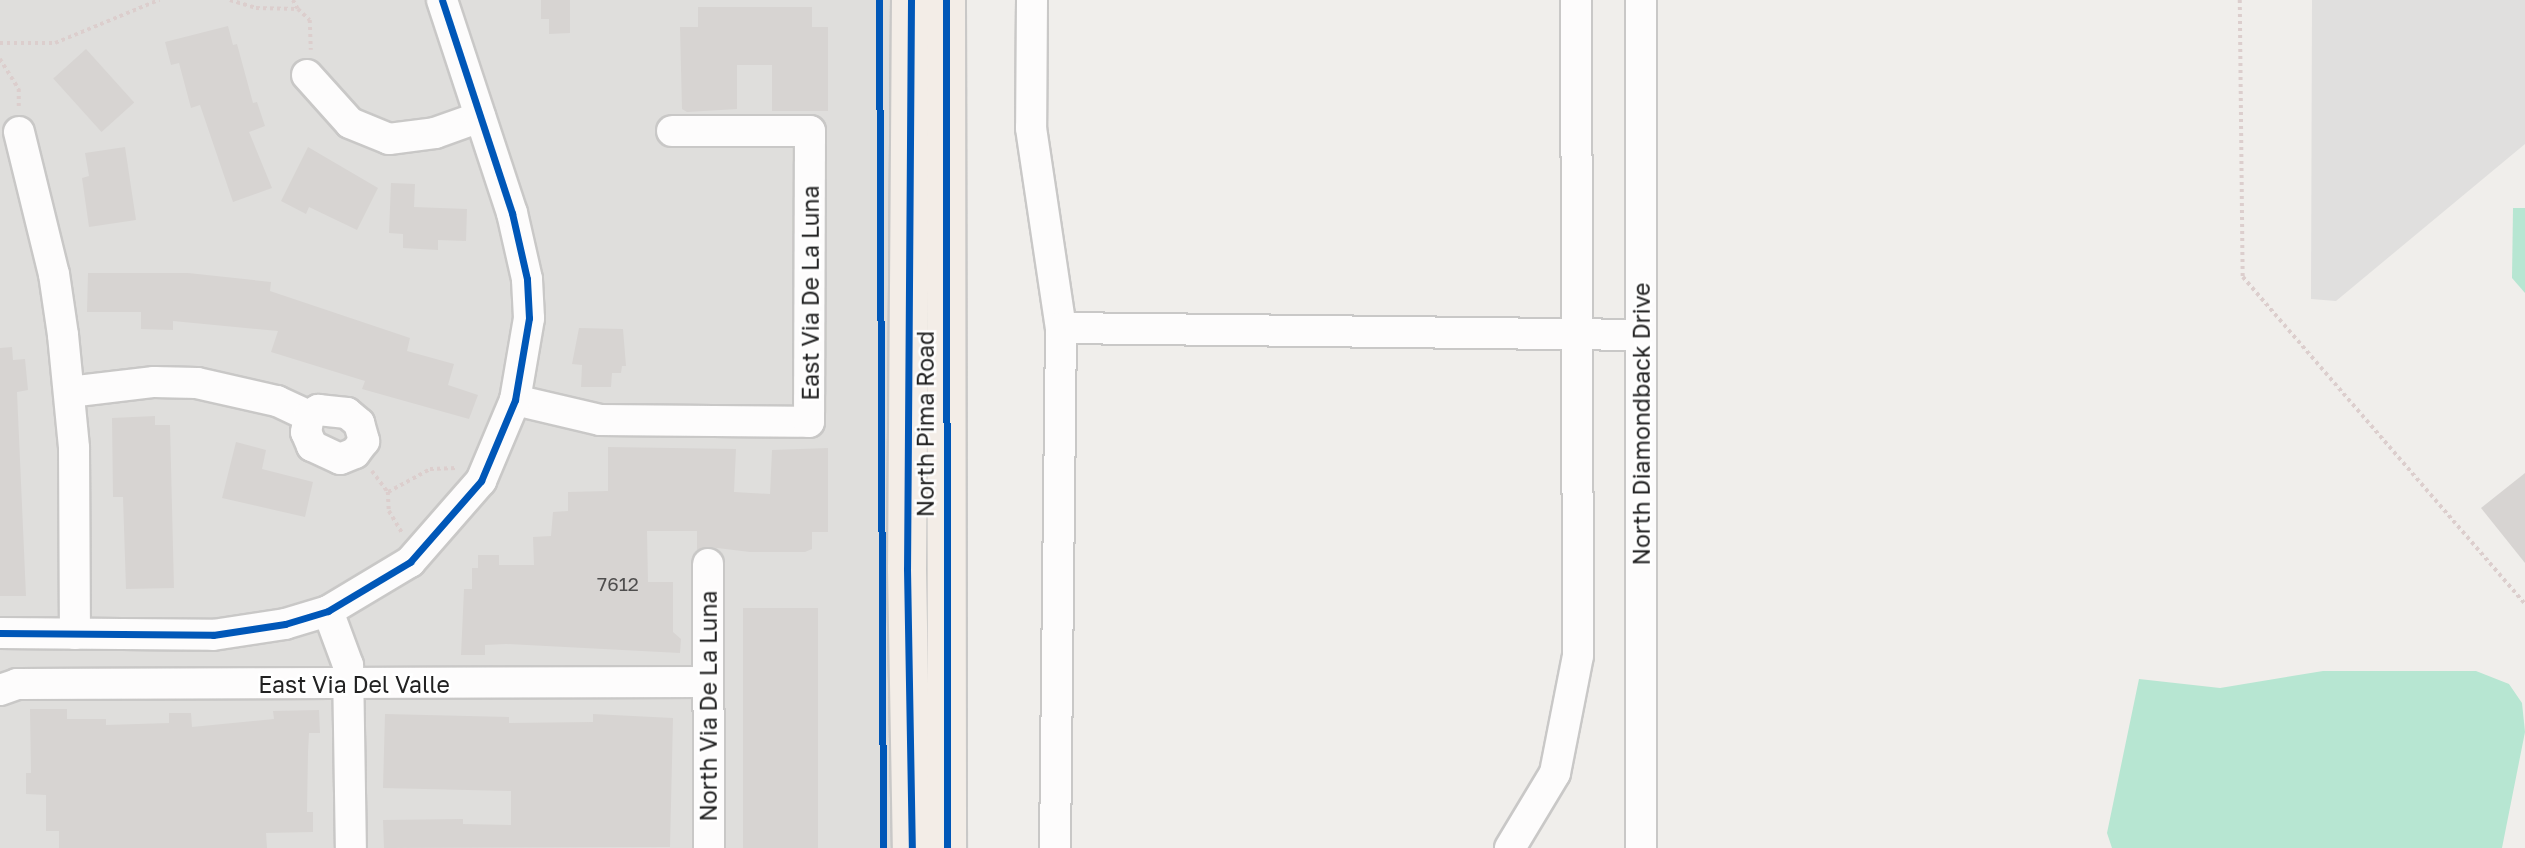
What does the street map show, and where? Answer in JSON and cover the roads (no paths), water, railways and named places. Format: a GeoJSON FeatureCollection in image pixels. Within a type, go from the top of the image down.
{"type":"FeatureCollection","features":[{"type":"Feature","properties":{"kind":"main road","name":"North Pima Road"},"geometry":{"type":"LineString","coordinates":[[911,0],[907,569],[912,848]]}},
{"type":"Feature","properties":{"kind":"main road","name":"North Pima Road"},"geometry":{"type":"LineString","coordinates":[[946,0],[947,848]]}},
{"type":"Feature","properties":{"kind":"street"},"geometry":{"type":"LineString","coordinates":[[0,633],[247,632],[328,611],[410,562],[458,512],[494,456],[515,400],[528,329],[527,279],[515,224],[442,0]]}},
{"type":"Feature","properties":{"kind":"street"},"geometry":{"type":"LineString","coordinates":[[1032,0],[1031,128],[1061,328],[1055,848]]}},
{"type":"Feature","properties":{"kind":"street"},"geometry":{"type":"LineString","coordinates":[[1510,848],[1555,773],[1578,656],[1576,0]]}},
{"type":"Feature","properties":{"kind":"street","name":"North Diamondback Drive"},"geometry":{"type":"LineString","coordinates":[[1641,0],[1641,848]]}},
{"type":"Feature","properties":{"kind":"street"},"geometry":{"type":"LineString","coordinates":[[307,75],[350,123],[388,139],[435,133],[480,117]]}},
{"type":"Feature","properties":{"kind":"street","name":"East Via De La Luna"},"geometry":{"type":"LineString","coordinates":[[515,400],[600,420],[810,422],[810,131],[672,131]]}},
{"type":"Feature","properties":{"kind":"street"},"geometry":{"type":"LineString","coordinates":[[19,132],[54,274],[69,392],[75,634]]}},
{"type":"Feature","properties":{"kind":"street"},"geometry":{"type":"LineString","coordinates":[[1061,328],[1642,335]]}},
{"type":"Feature","properties":{"kind":"street"},"geometry":{"type":"LineString","coordinates":[[69,392],[155,382],[197,383],[277,401],[309,416]]}},
{"type":"Feature","properties":{"kind":"street","name":"North Via De La Luna"},"geometry":{"type":"LineString","coordinates":[[708,564],[709,848]]}},
{"type":"Feature","properties":{"kind":"street"},"geometry":{"type":"LineString","coordinates":[[328,611],[344,646],[349,685],[351,848]]}},
{"type":"Feature","properties":{"kind":"street","name":"East Via Del Valle"},"geometry":{"type":"LineString","coordinates":[[0,690],[17,684],[708,682]]}}]}
